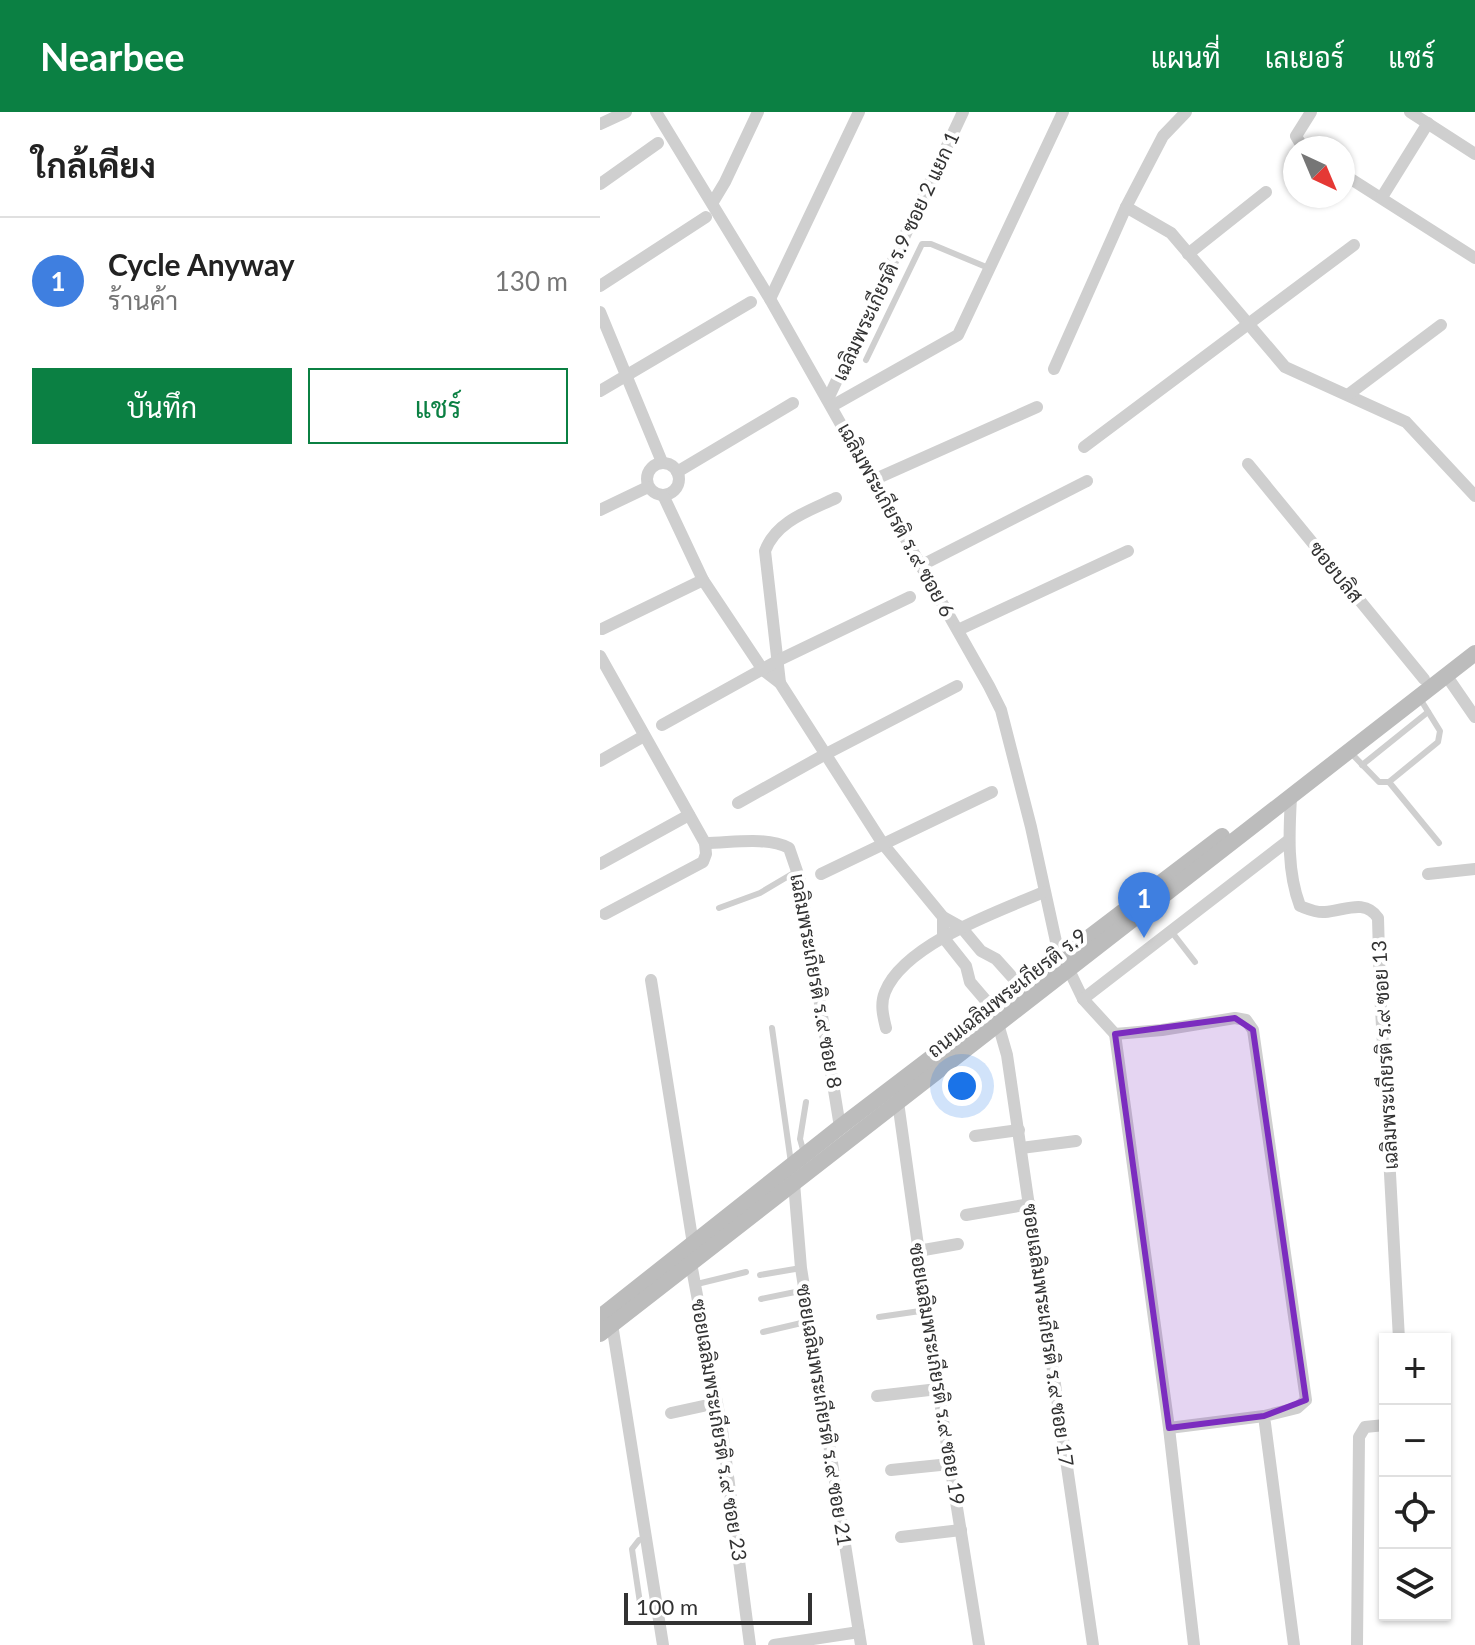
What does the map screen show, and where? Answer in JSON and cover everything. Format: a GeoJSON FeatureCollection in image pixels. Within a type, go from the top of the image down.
{"type":"FeatureCollection","features":[{"type":"Feature","properties":{"kind":"main road","name":"ถนนเฉลิมพระเกียรติ ร.9"},"geometry":{"type":"LineString","coordinates":[[1421,694],[1475,639]]}},
{"type":"Feature","properties":{"kind":"main road","name":"ถนนเฉลิมพระเกียรติ ร.9"},"geometry":{"type":"LineString","coordinates":[[604,1325],[691,1263],[898,1102],[996,1018],[1346,747],[1475,653]]}},
{"type":"Feature","properties":{"kind":"main road","name":"ถนนเฉลิมพระเกียรติ ร.9"},"geometry":{"type":"LineString","coordinates":[[604,1325],[693,1244],[840,1127],[996,1018],[1022,988],[1064,965],[1291,797],[1346,747]]}},
{"type":"Feature","properties":{"kind":"street"},"geometry":{"type":"LineString","coordinates":[[600,124],[626,112]]}},
{"type":"Feature","properties":{"kind":"street","name":"เฉลิมพระเกียรติ ร.๙ ซอย 6"},"geometry":{"type":"LineString","coordinates":[[656,112],[770,299],[1001,710],[1064,965],[1083,999],[1115,1034]]}},
{"type":"Feature","properties":{"kind":"street"},"geometry":{"type":"LineString","coordinates":[[713,202],[758,112]]}},
{"type":"Feature","properties":{"kind":"street"},"geometry":{"type":"LineString","coordinates":[[770,299],[859,112]]}},
{"type":"Feature","properties":{"kind":"street","name":"เฉลิมพระเกียรติ ร.9 ซอย 2 แยก 1"},"geometry":{"type":"LineString","coordinates":[[830,403],[963,112]]}},
{"type":"Feature","properties":{"kind":"street"},"geometry":{"type":"LineString","coordinates":[[830,403],[958,335],[1063,112]]}},
{"type":"Feature","properties":{"kind":"street"},"geometry":{"type":"LineString","coordinates":[[1054,369],[1126,207],[1163,136],[1186,112]]}},
{"type":"Feature","properties":{"kind":"street"},"geometry":{"type":"LineString","coordinates":[[1296,136],[1311,112]]}},
{"type":"Feature","properties":{"kind":"street"},"geometry":{"type":"LineString","coordinates":[[1410,112],[1475,154]]}},
{"type":"Feature","properties":{"kind":"street"},"geometry":{"type":"LineString","coordinates":[[1382,197],[1428,123]]}},
{"type":"Feature","properties":{"kind":"street"},"geometry":{"type":"LineString","coordinates":[[600,184],[658,143]]}},
{"type":"Feature","properties":{"kind":"street"},"geometry":{"type":"LineString","coordinates":[[1355,181],[1475,258]]}},
{"type":"Feature","properties":{"kind":"street"},"geometry":{"type":"LineString","coordinates":[[1188,254],[1266,192]]}},
{"type":"Feature","properties":{"kind":"street"},"geometry":{"type":"LineString","coordinates":[[1126,207],[1171,233],[1285,367],[1406,422],[1475,496]]}},
{"type":"Feature","properties":{"kind":"street"},"geometry":{"type":"LineString","coordinates":[[600,286],[706,217]]}},
{"type":"Feature","properties":{"kind":"street"},"geometry":{"type":"LineString","coordinates":[[1084,447],[1354,245]]}},
{"type":"Feature","properties":{"kind":"street"},"geometry":{"type":"LineString","coordinates":[[600,391],[751,302]]}},
{"type":"Feature","properties":{"kind":"street"},"geometry":{"type":"LineString","coordinates":[[600,312],[662,462]]}},
{"type":"Feature","properties":{"kind":"street"},"geometry":{"type":"LineString","coordinates":[[1349,394],[1441,325]]}},
{"type":"Feature","properties":{"kind":"street"},"geometry":{"type":"LineString","coordinates":[[677,472],[793,403]]}},
{"type":"Feature","properties":{"kind":"street"},"geometry":{"type":"LineString","coordinates":[[871,481],[1037,407]]}},
{"type":"Feature","properties":{"kind":"street"},"geometry":{"type":"LineString","coordinates":[[662,462],[671,465],[679,480],[677,487],[663,495],[648,487],[646,479],[648,471],[662,462]]}},
{"type":"Feature","properties":{"kind":"street","name":"ซอยบลิส"},"geometry":{"type":"LineString","coordinates":[[1248,464],[1421,694]]}},
{"type":"Feature","properties":{"kind":"street"},"geometry":{"type":"LineString","coordinates":[[920,566],[1087,481]]}},
{"type":"Feature","properties":{"kind":"street"},"geometry":{"type":"LineString","coordinates":[[600,510],[648,487]]}},
{"type":"Feature","properties":{"kind":"street"},"geometry":{"type":"LineString","coordinates":[[663,495],[703,580],[763,670],[780,683],[883,844],[943,917],[961,927],[981,951],[996,959],[1022,988]]}},
{"type":"Feature","properties":{"kind":"street"},"geometry":{"type":"LineString","coordinates":[[780,683],[765,551],[770,537],[784,524],[836,498]]}},
{"type":"Feature","properties":{"kind":"street"},"geometry":{"type":"LineString","coordinates":[[958,630],[1128,551]]}},
{"type":"Feature","properties":{"kind":"street"},"geometry":{"type":"LineString","coordinates":[[602,629],[703,580]]}},
{"type":"Feature","properties":{"kind":"street"},"geometry":{"type":"LineString","coordinates":[[662,725],[779,660],[910,597]]}},
{"type":"Feature","properties":{"kind":"street"},"geometry":{"type":"LineString","coordinates":[[601,661],[705,843],[706,854],[703,862],[605,914]]}},
{"type":"Feature","properties":{"kind":"street"},"geometry":{"type":"LineString","coordinates":[[1446,675],[1475,717]]}},
{"type":"Feature","properties":{"kind":"street"},"geometry":{"type":"LineString","coordinates":[[738,803],[957,686]]}},
{"type":"Feature","properties":{"kind":"street"},"geometry":{"type":"LineString","coordinates":[[600,761],[644,736]]}},
{"type":"Feature","properties":{"kind":"street"},"geometry":{"type":"LineString","coordinates":[[821,874],[992,792]]}},
{"type":"Feature","properties":{"kind":"street","name":"เฉลิมพระเกียรติ ร.๙ ซอย 13"},"geometry":{"type":"LineString","coordinates":[[1291,797],[1289,840],[1294,890],[1300,906],[1314,912],[1363,906],[1374,911],[1378,918],[1399,1333]]}},
{"type":"Feature","properties":{"kind":"street"},"geometry":{"type":"LineString","coordinates":[[600,864],[689,815]]}},
{"type":"Feature","properties":{"kind":"street"},"geometry":{"type":"LineString","coordinates":[[1083,999],[1289,840]]}},
{"type":"Feature","properties":{"kind":"street","name":"เฉลิมพระเกียรติ ร.๙ ซอย 8"},"geometry":{"type":"LineString","coordinates":[[705,843],[780,843],[789,848],[797,871],[840,1127]]}},
{"type":"Feature","properties":{"kind":"street"},"geometry":{"type":"LineString","coordinates":[[1428,874],[1475,869]]}},
{"type":"Feature","properties":{"kind":"street"},"geometry":{"type":"LineString","coordinates":[[886,1028],[882,1011],[883,994],[900,969],[961,927],[1044,892]]}},
{"type":"Feature","properties":{"kind":"street"},"geometry":{"type":"LineString","coordinates":[[943,917],[943,937],[966,966],[970,982],[996,1018]]}},
{"type":"Feature","properties":{"kind":"street"},"geometry":{"type":"LineString","coordinates":[[651,980],[693,1244]]}},
{"type":"Feature","properties":{"kind":"street","name":"ซอยเฉลิมพระเกียรติ ร.๙ ซอย 17"},"geometry":{"type":"LineString","coordinates":[[996,1018],[1007,1055],[1019,1130],[1093,1645]]}},
{"type":"Feature","properties":{"kind":"street"},"geometry":{"type":"LineString","coordinates":[[1169,1428],[1264,1416],[1297,1408],[1306,1400],[1253,1030],[1246,1020],[1235,1018],[1115,1034],[1169,1428],[1194,1645]]}},
{"type":"Feature","properties":{"kind":"street","name":"ซอยเฉลิมพระเกียรติ ร.๙ ซอย 19"},"geometry":{"type":"LineString","coordinates":[[898,1102],[938,1389],[979,1645]]}},
{"type":"Feature","properties":{"kind":"street"},"geometry":{"type":"LineString","coordinates":[[975,1136],[1019,1130]]}},
{"type":"Feature","properties":{"kind":"street"},"geometry":{"type":"LineString","coordinates":[[1021,1148],[1076,1141]]}},
{"type":"Feature","properties":{"kind":"street","name":"ซอยเฉลิมพระเกียรติ ร.๙ ซอย 21"},"geometry":{"type":"LineString","coordinates":[[794,1183],[801,1268],[860,1638]]}},
{"type":"Feature","properties":{"kind":"street"},"geometry":{"type":"LineString","coordinates":[[966,1215],[1030,1204]]}},
{"type":"Feature","properties":{"kind":"street"},"geometry":{"type":"LineString","coordinates":[[918,1251],[958,1244]]}},
{"type":"Feature","properties":{"kind":"street","name":"ซอยเฉลิมพระเกียรติ ร.๙ ซอย 23"},"geometry":{"type":"LineString","coordinates":[[691,1263],[717,1403],[750,1645]]}},
{"type":"Feature","properties":{"kind":"street"},"geometry":{"type":"LineString","coordinates":[[604,1325],[663,1645]]}},
{"type":"Feature","properties":{"kind":"street"},"geometry":{"type":"LineString","coordinates":[[877,1396],[938,1389]]}},
{"type":"Feature","properties":{"kind":"street"},"geometry":{"type":"LineString","coordinates":[[671,1413],[717,1403]]}},
{"type":"Feature","properties":{"kind":"street"},"geometry":{"type":"LineString","coordinates":[[1264,1416],[1294,1645]]}},
{"type":"Feature","properties":{"kind":"street"},"geometry":{"type":"LineString","coordinates":[[1357,1645],[1359,1437],[1365,1427],[1379,1426]]}},
{"type":"Feature","properties":{"kind":"street"},"geometry":{"type":"LineString","coordinates":[[891,1470],[950,1464]]}},
{"type":"Feature","properties":{"kind":"street"},"geometry":{"type":"LineString","coordinates":[[901,1537],[961,1530]]}},
{"type":"Feature","properties":{"kind":"street"},"geometry":{"type":"LineString","coordinates":[[774,1645],[860,1638]]}},
{"type":"Feature","properties":{"kind":"lane"},"geometry":{"type":"LineString","coordinates":[[866,360],[922,244],[931,244],[991,269]]}},
{"type":"Feature","properties":{"kind":"lane"},"geometry":{"type":"LineString","coordinates":[[1346,747],[1362,765],[1379,782],[1389,782],[1438,742],[1440,731],[1421,694],[1362,765]]}},
{"type":"Feature","properties":{"kind":"lane"},"geometry":{"type":"LineString","coordinates":[[1389,782],[1439,843]]}},
{"type":"Feature","properties":{"kind":"lane"},"geometry":{"type":"LineString","coordinates":[[719,908],[760,893],[797,871]]}},
{"type":"Feature","properties":{"kind":"lane"},"geometry":{"type":"LineString","coordinates":[[1171,931],[1195,962]]}},
{"type":"Feature","properties":{"kind":"lane"},"geometry":{"type":"LineString","coordinates":[[772,1028],[792,1165]]}},
{"type":"Feature","properties":{"kind":"lane"},"geometry":{"type":"LineString","coordinates":[[806,1102],[800,1139],[802,1152],[806,1155]]}},
{"type":"Feature","properties":{"kind":"lane"},"geometry":{"type":"LineString","coordinates":[[760,1275],[801,1268]]}},
{"type":"Feature","properties":{"kind":"lane"},"geometry":{"type":"LineString","coordinates":[[697,1284],[746,1272]]}},
{"type":"Feature","properties":{"kind":"lane"},"geometry":{"type":"LineString","coordinates":[[761,1299],[805,1290]]}},
{"type":"Feature","properties":{"kind":"lane"},"geometry":{"type":"LineString","coordinates":[[879,1317],[927,1310]]}},
{"type":"Feature","properties":{"kind":"lane"},"geometry":{"type":"LineString","coordinates":[[763,1332],[810,1321]]}},
{"type":"Feature","properties":{"kind":"lane"},"geometry":{"type":"LineString","coordinates":[[640,1603],[632,1549],[645,1538]]}},
{"type":"Feature","properties":{"kind":"highlighted area"},"geometry":{"type":"Polygon","coordinates":[[[1235,1018],[1253,1030],[1306,1400],[1264,1416],[1169,1428],[1115,1034],[1235,1018]]]}},
{"type":"Feature","properties":{"kind":"place","name":"Cycle Anyway"},"geometry":{"type":"Point","coordinates":[1144,938]}}]}
